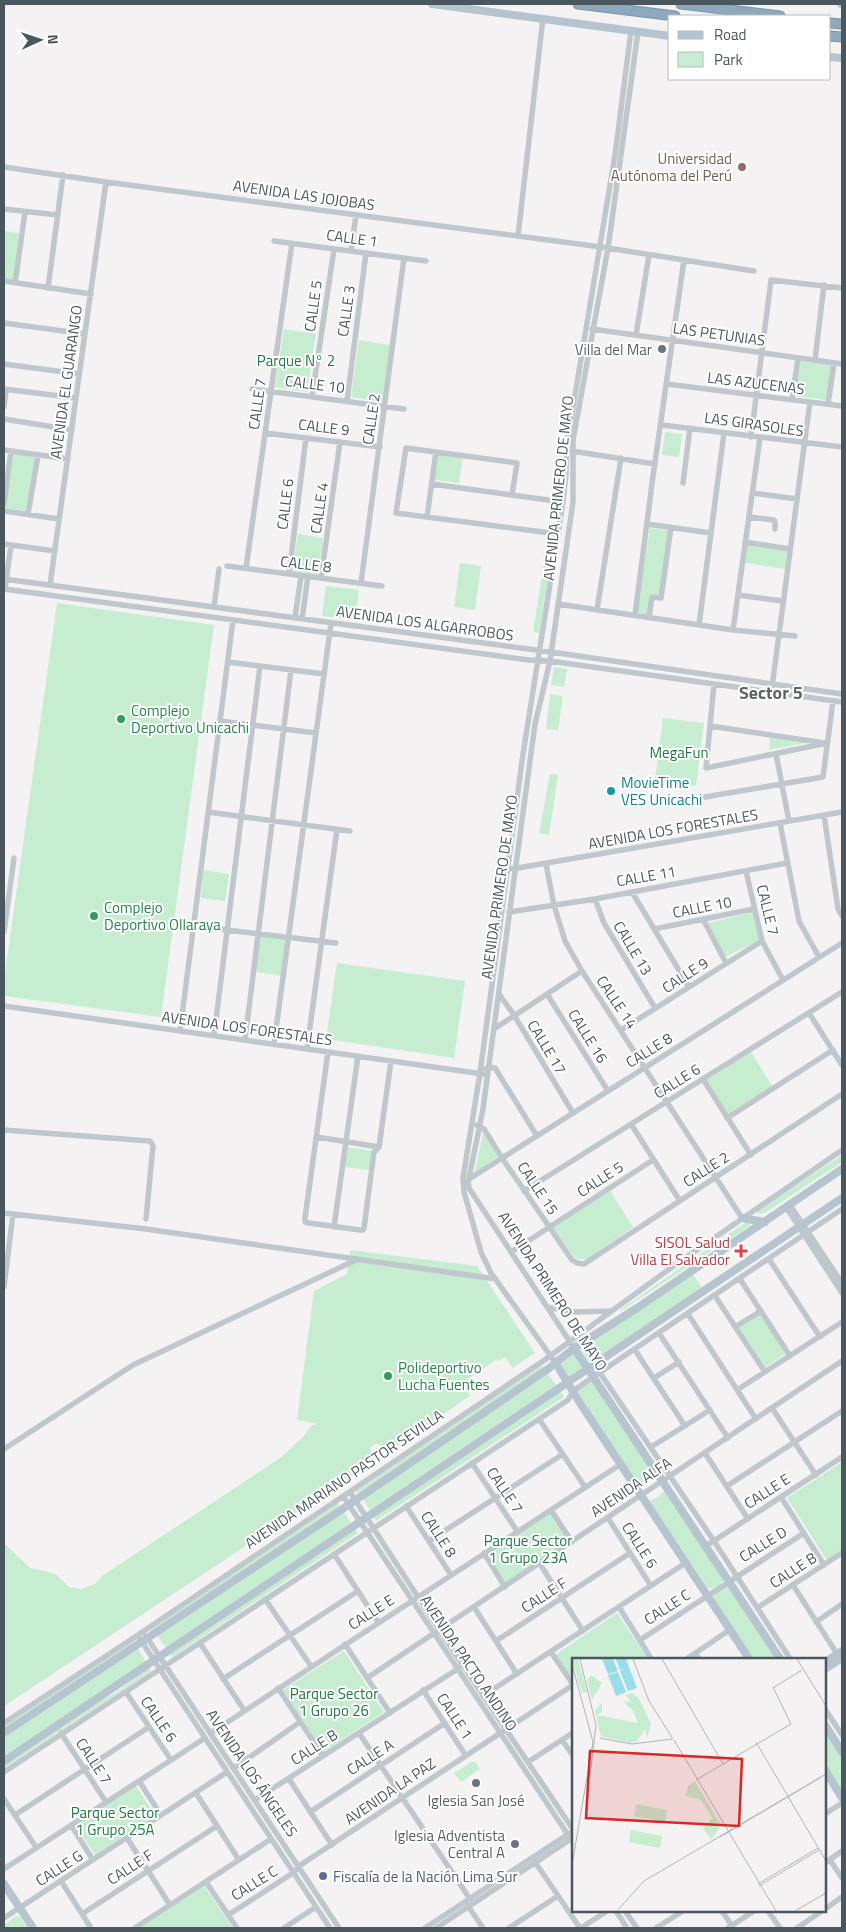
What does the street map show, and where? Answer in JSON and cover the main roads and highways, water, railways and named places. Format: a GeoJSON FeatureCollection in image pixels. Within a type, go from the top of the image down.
{"type":"FeatureCollection","features":[{"type":"Feature","properties":{"kind":"highway"},"geometry":{"type":"LineString","coordinates":[[578,4],[668,15]]}},
{"type":"Feature","properties":{"kind":"highway"},"geometry":{"type":"LineString","coordinates":[[681,4],[772,15]]}},
{"type":"Feature","properties":{"kind":"main road"},"geometry":{"type":"LineString","coordinates":[[432,4],[668,36]]}},
{"type":"Feature","properties":{"kind":"main road","name":"AVENIDA MARIANO PASTOR SEVILLA"},"geometry":{"type":"LineString","coordinates":[[4,1733],[143,1636],[352,1502],[572,1344],[637,1308],[842,1169]]}},
{"type":"Feature","properties":{"kind":"main road"},"geometry":{"type":"LineString","coordinates":[[4,1761],[842,1198]]}},
{"type":"Feature","properties":{"kind":"main road"},"geometry":{"type":"LineString","coordinates":[[742,1218],[765,1222]]}},
{"type":"Feature","properties":{"kind":"main road","name":"AVENIDA PRIMERO DE MAYO"},"geometry":{"type":"LineString","coordinates":[[572,1344],[591,1367],[663,1482],[780,1658]]}},
{"type":"Feature","properties":{"kind":"main road","name":"AVENIDA PRIMERO DE MAYO"},"geometry":{"type":"LineString","coordinates":[[553,1359],[749,1658]]}},
{"type":"Feature","properties":{"kind":"main road"},"geometry":{"type":"LineString","coordinates":[[826,1662],[841,1657]]}},
{"type":"Feature","properties":{"kind":"main road"},"geometry":{"type":"LineString","coordinates":[[826,1668],[841,1657]]}},
{"type":"Feature","properties":{"kind":"main road"},"geometry":{"type":"LineString","coordinates":[[826,1727],[842,1752]]}},
{"type":"Feature","properties":{"kind":"main road"},"geometry":{"type":"LineString","coordinates":[[826,1772],[842,1798]]}},
{"type":"Feature","properties":{"kind":"main road"},"geometry":{"type":"LineString","coordinates":[[4,1884],[33,1928]]}},
{"type":"Feature","properties":{"kind":"place","name":"Universidad Autónoma del Perú"},"geometry":{"type":"Point","coordinates":[742,167]}},
{"type":"Feature","properties":{"kind":"place","name":"Villa del Mar"},"geometry":{"type":"Point","coordinates":[662,349]}},
{"type":"Feature","properties":{"kind":"place","name":"Complejo Deportivo Unicachi"},"geometry":{"type":"Point","coordinates":[121,719]}},
{"type":"Feature","properties":{"kind":"place","name":"MovieTime VES Unicachi"},"geometry":{"type":"Point","coordinates":[611,791]}},
{"type":"Feature","properties":{"kind":"place","name":"Complejo Deportivo Ollaraya"},"geometry":{"type":"Point","coordinates":[94,916]}},
{"type":"Feature","properties":{"kind":"place","name":"SISOL Salud Villa El Salvador"},"geometry":{"type":"Point","coordinates":[741,1251]}},
{"type":"Feature","properties":{"kind":"place","name":"Polideportivo Lucha Fuentes"},"geometry":{"type":"Point","coordinates":[388,1376]}},
{"type":"Feature","properties":{"kind":"place","name":"Iglesia San José"},"geometry":{"type":"Point","coordinates":[476,1783]}},
{"type":"Feature","properties":{"kind":"place","name":"Iglesia Adventista Central A"},"geometry":{"type":"Point","coordinates":[515,1844]}},
{"type":"Feature","properties":{"kind":"place","name":"Fiscalía de la Nación Lima Sur"},"geometry":{"type":"Point","coordinates":[323,1876]}},
{"type":"Feature","properties":{"kind":"district","name":"Sector 5"},"geometry":{"type":"Point","coordinates":[771,692]}},
{"type":"Feature","properties":{"kind":"park label","name":"Parque N° 2"},"geometry":{"type":"Point","coordinates":[296,360]}},
{"type":"Feature","properties":{"kind":"park label","name":"MegaFun"},"geometry":{"type":"Point","coordinates":[679,752]}},
{"type":"Feature","properties":{"kind":"park label","name":"Parque Sector 1 Grupo 23A"},"geometry":{"type":"Point","coordinates":[528,1548]}},
{"type":"Feature","properties":{"kind":"park label","name":"Parque Sector 1 Grupo 26"},"geometry":{"type":"Point","coordinates":[334,1702]}},
{"type":"Feature","properties":{"kind":"park label","name":"Parque Sector 1 Grupo 25A"},"geometry":{"type":"Point","coordinates":[115,1820]}}]}
